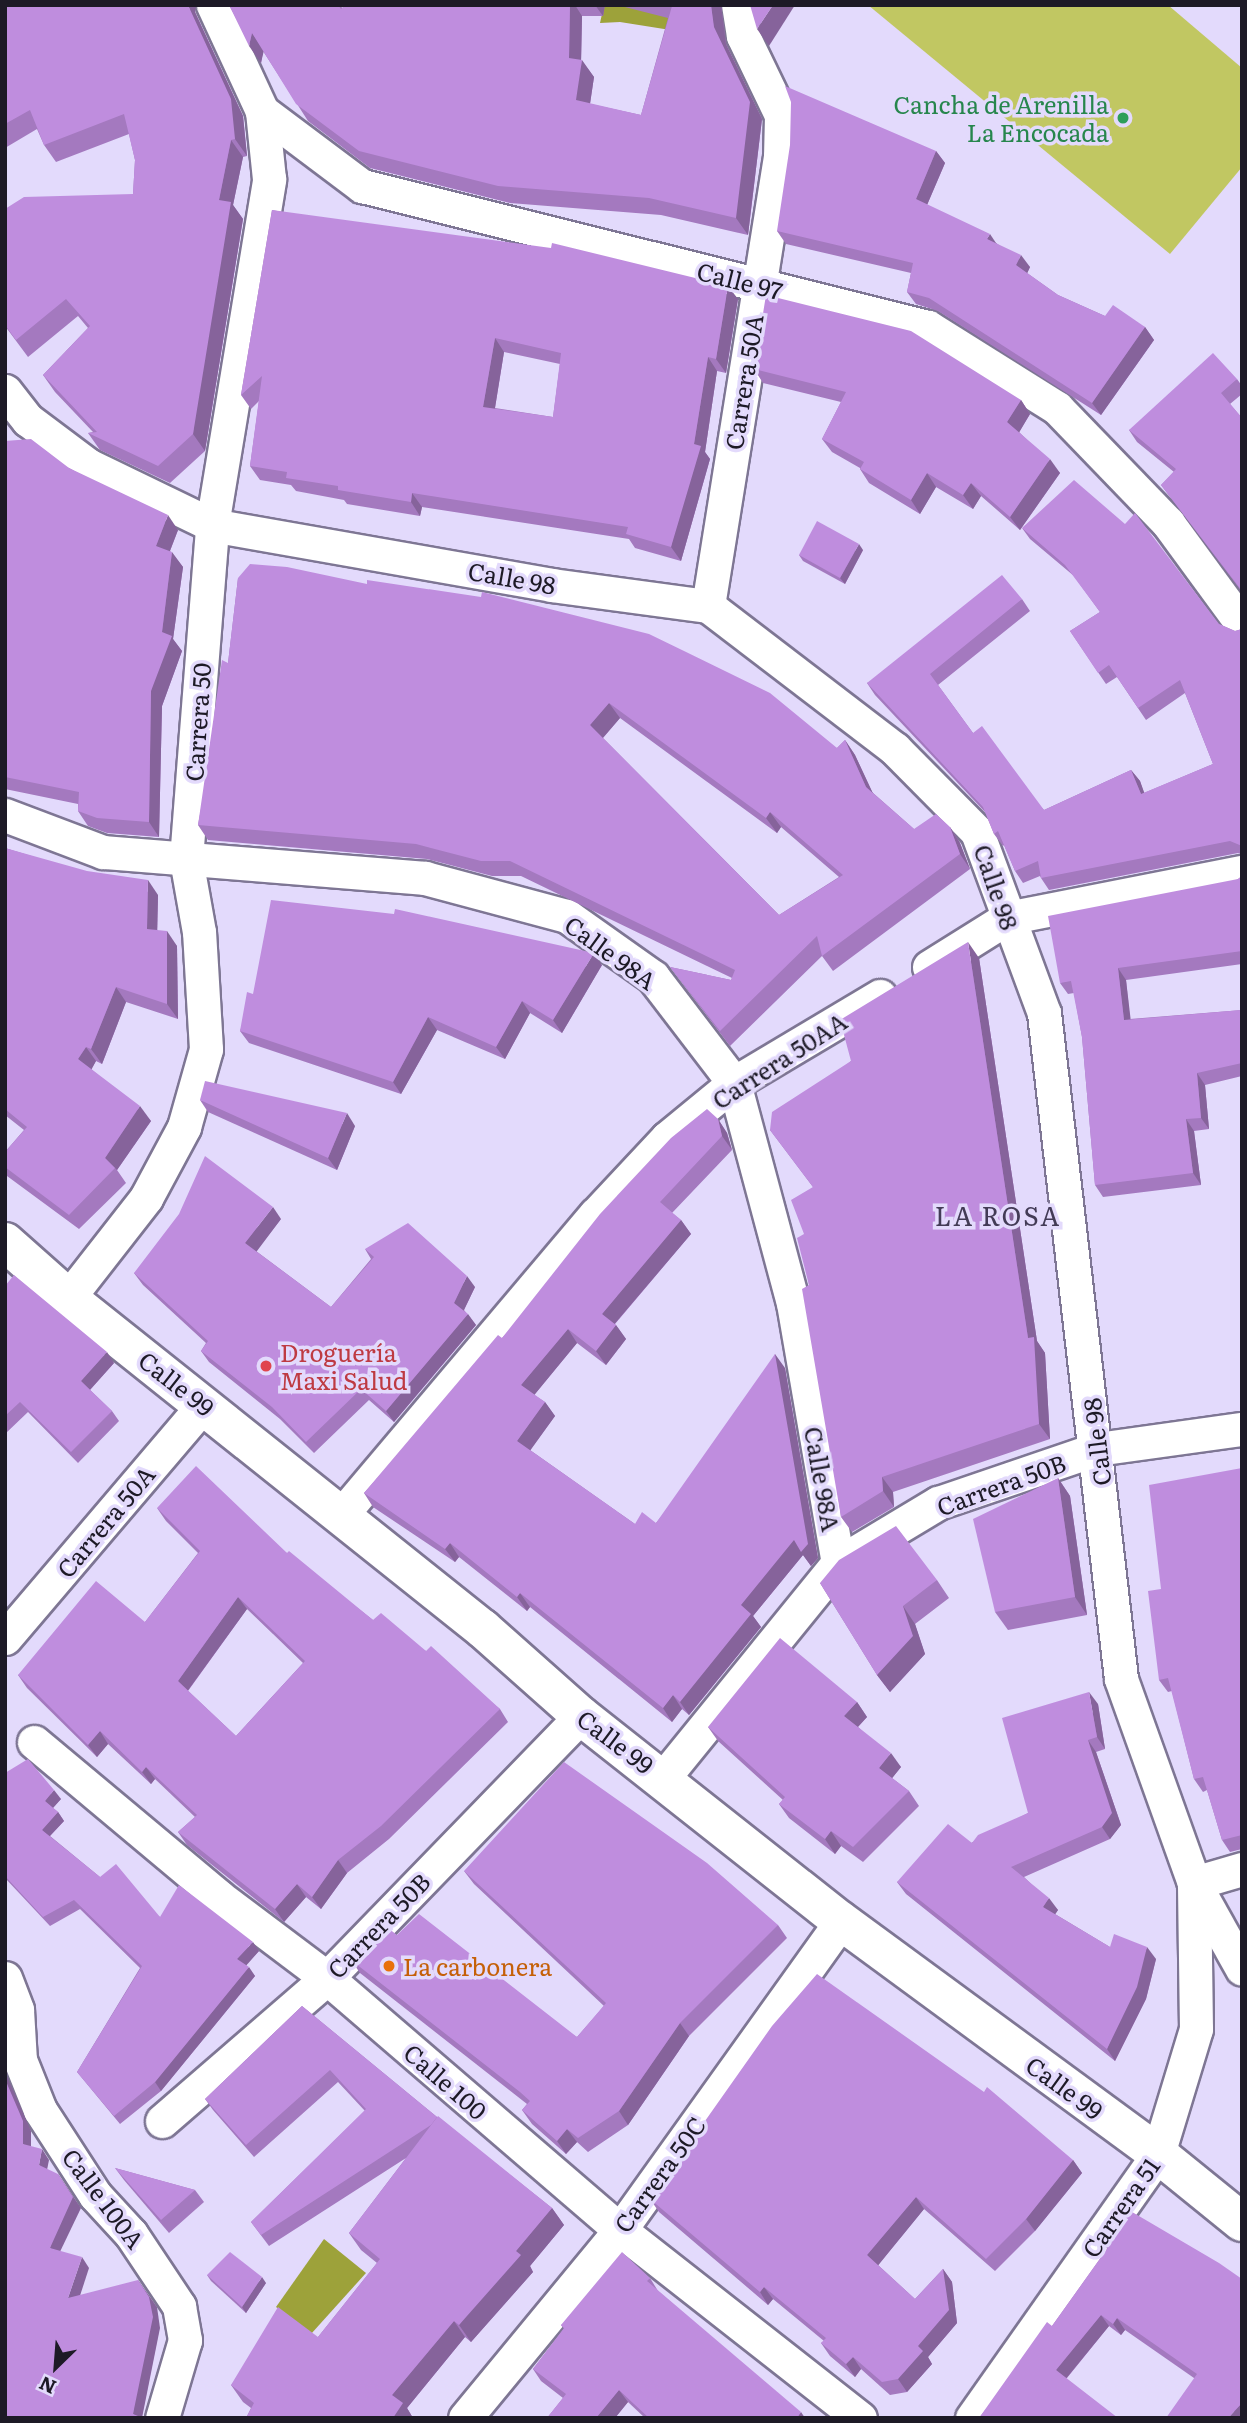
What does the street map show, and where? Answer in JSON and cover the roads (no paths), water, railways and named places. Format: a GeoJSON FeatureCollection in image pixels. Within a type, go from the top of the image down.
{"type":"FeatureCollection","features":[{"type":"Feature","properties":{"kind":"street","name":"Calle 97"},"geometry":{"type":"LineString","coordinates":[[213,5],[262,111],[362,186],[928,327],[1057,408],[1168,523],[1242,624]]}},
{"type":"Feature","properties":{"kind":"street","name":"Carrera 50A"},"geometry":{"type":"LineString","coordinates":[[708,607],[780,157],[781,115],[743,36],[738,5]]}},
{"type":"Feature","properties":{"kind":"street","name":"Carrera 50"},"geometry":{"type":"LineString","coordinates":[[68,1298],[146,1198],[184,1127],[206,1049],[199,932],[186,859],[212,525],[269,179],[262,111]]}},
{"type":"Feature","properties":{"kind":"street","name":"Calle 98"},"geometry":{"type":"LineString","coordinates":[[5,391],[17,427],[212,525],[552,584],[708,607],[895,748],[977,832],[1044,1013],[1097,1449],[1121,1679],[1194,1883],[1242,1969]]}},
{"type":"Feature","properties":{"kind":"street","name":"Calle 98A"},"geometry":{"type":"LineString","coordinates":[[5,815],[103,852],[425,878],[567,916],[653,976],[734,1083],[793,1303],[838,1563]]}},
{"type":"Feature","properties":{"kind":"street","name":"Carrera 50AA"},"geometry":{"type":"LineString","coordinates":[[342,1514],[595,1215],[667,1138],[734,1083],[1007,918],[1242,872]]}},
{"type":"Feature","properties":{"kind":"street","name":"Calle 99"},"geometry":{"type":"LineString","coordinates":[[5,1242],[68,1298],[342,1514],[581,1716],[664,1777],[841,1921],[1158,2154],[1242,2222]]}},
{"type":"Feature","properties":{"kind":"street","name":"Carrera 50A"},"geometry":{"type":"LineString","coordinates":[[5,1638],[204,1404]]}},
{"type":"Feature","properties":{"kind":"street","name":"Carrera 50B"},"geometry":{"type":"LineString","coordinates":[[664,1777],[838,1563],[938,1503],[1097,1449],[1242,1429]]}},
{"type":"Feature","properties":{"kind":"street","name":"Carrera 50B"},"geometry":{"type":"LineString","coordinates":[[162,2121],[327,1978],[581,1716]]}},
{"type":"Feature","properties":{"kind":"street","name":"Calle 100"},"geometry":{"type":"LineString","coordinates":[[34,1742],[218,1896],[327,1978],[620,2231],[860,2418]]}},
{"type":"Feature","properties":{"kind":"street"},"geometry":{"type":"LineString","coordinates":[[1194,1883],[1242,1869]]}},
{"type":"Feature","properties":{"kind":"street","name":"Carrera 51"},"geometry":{"type":"LineString","coordinates":[[972,2418],[1158,2154],[1196,2029],[1194,1883]]}},
{"type":"Feature","properties":{"kind":"street","name":"Carrera 50C"},"geometry":{"type":"LineString","coordinates":[[465,2418],[620,2231],[841,1921]]}},
{"type":"Feature","properties":{"kind":"street","name":"Calle 100A"},"geometry":{"type":"LineString","coordinates":[[5,1978],[17,2010],[20,2060],[40,2110],[95,2195],[131,2234],[179,2306],[185,2340],[162,2418]]}},
{"type":"Feature","properties":{"kind":"place","name":"Cancha de Arenilla La Encocada"},"geometry":{"type":"Point","coordinates":[1123,118]}},
{"type":"Feature","properties":{"kind":"place","name":"Droguería Maxi Salud"},"geometry":{"type":"Point","coordinates":[266,1366]}},
{"type":"Feature","properties":{"kind":"place","name":"La carbonera"},"geometry":{"type":"Point","coordinates":[389,1966]}},
{"type":"Feature","properties":{"kind":"district","name":"LA ROSA"},"geometry":{"type":"Point","coordinates":[998,1215]}}]}
